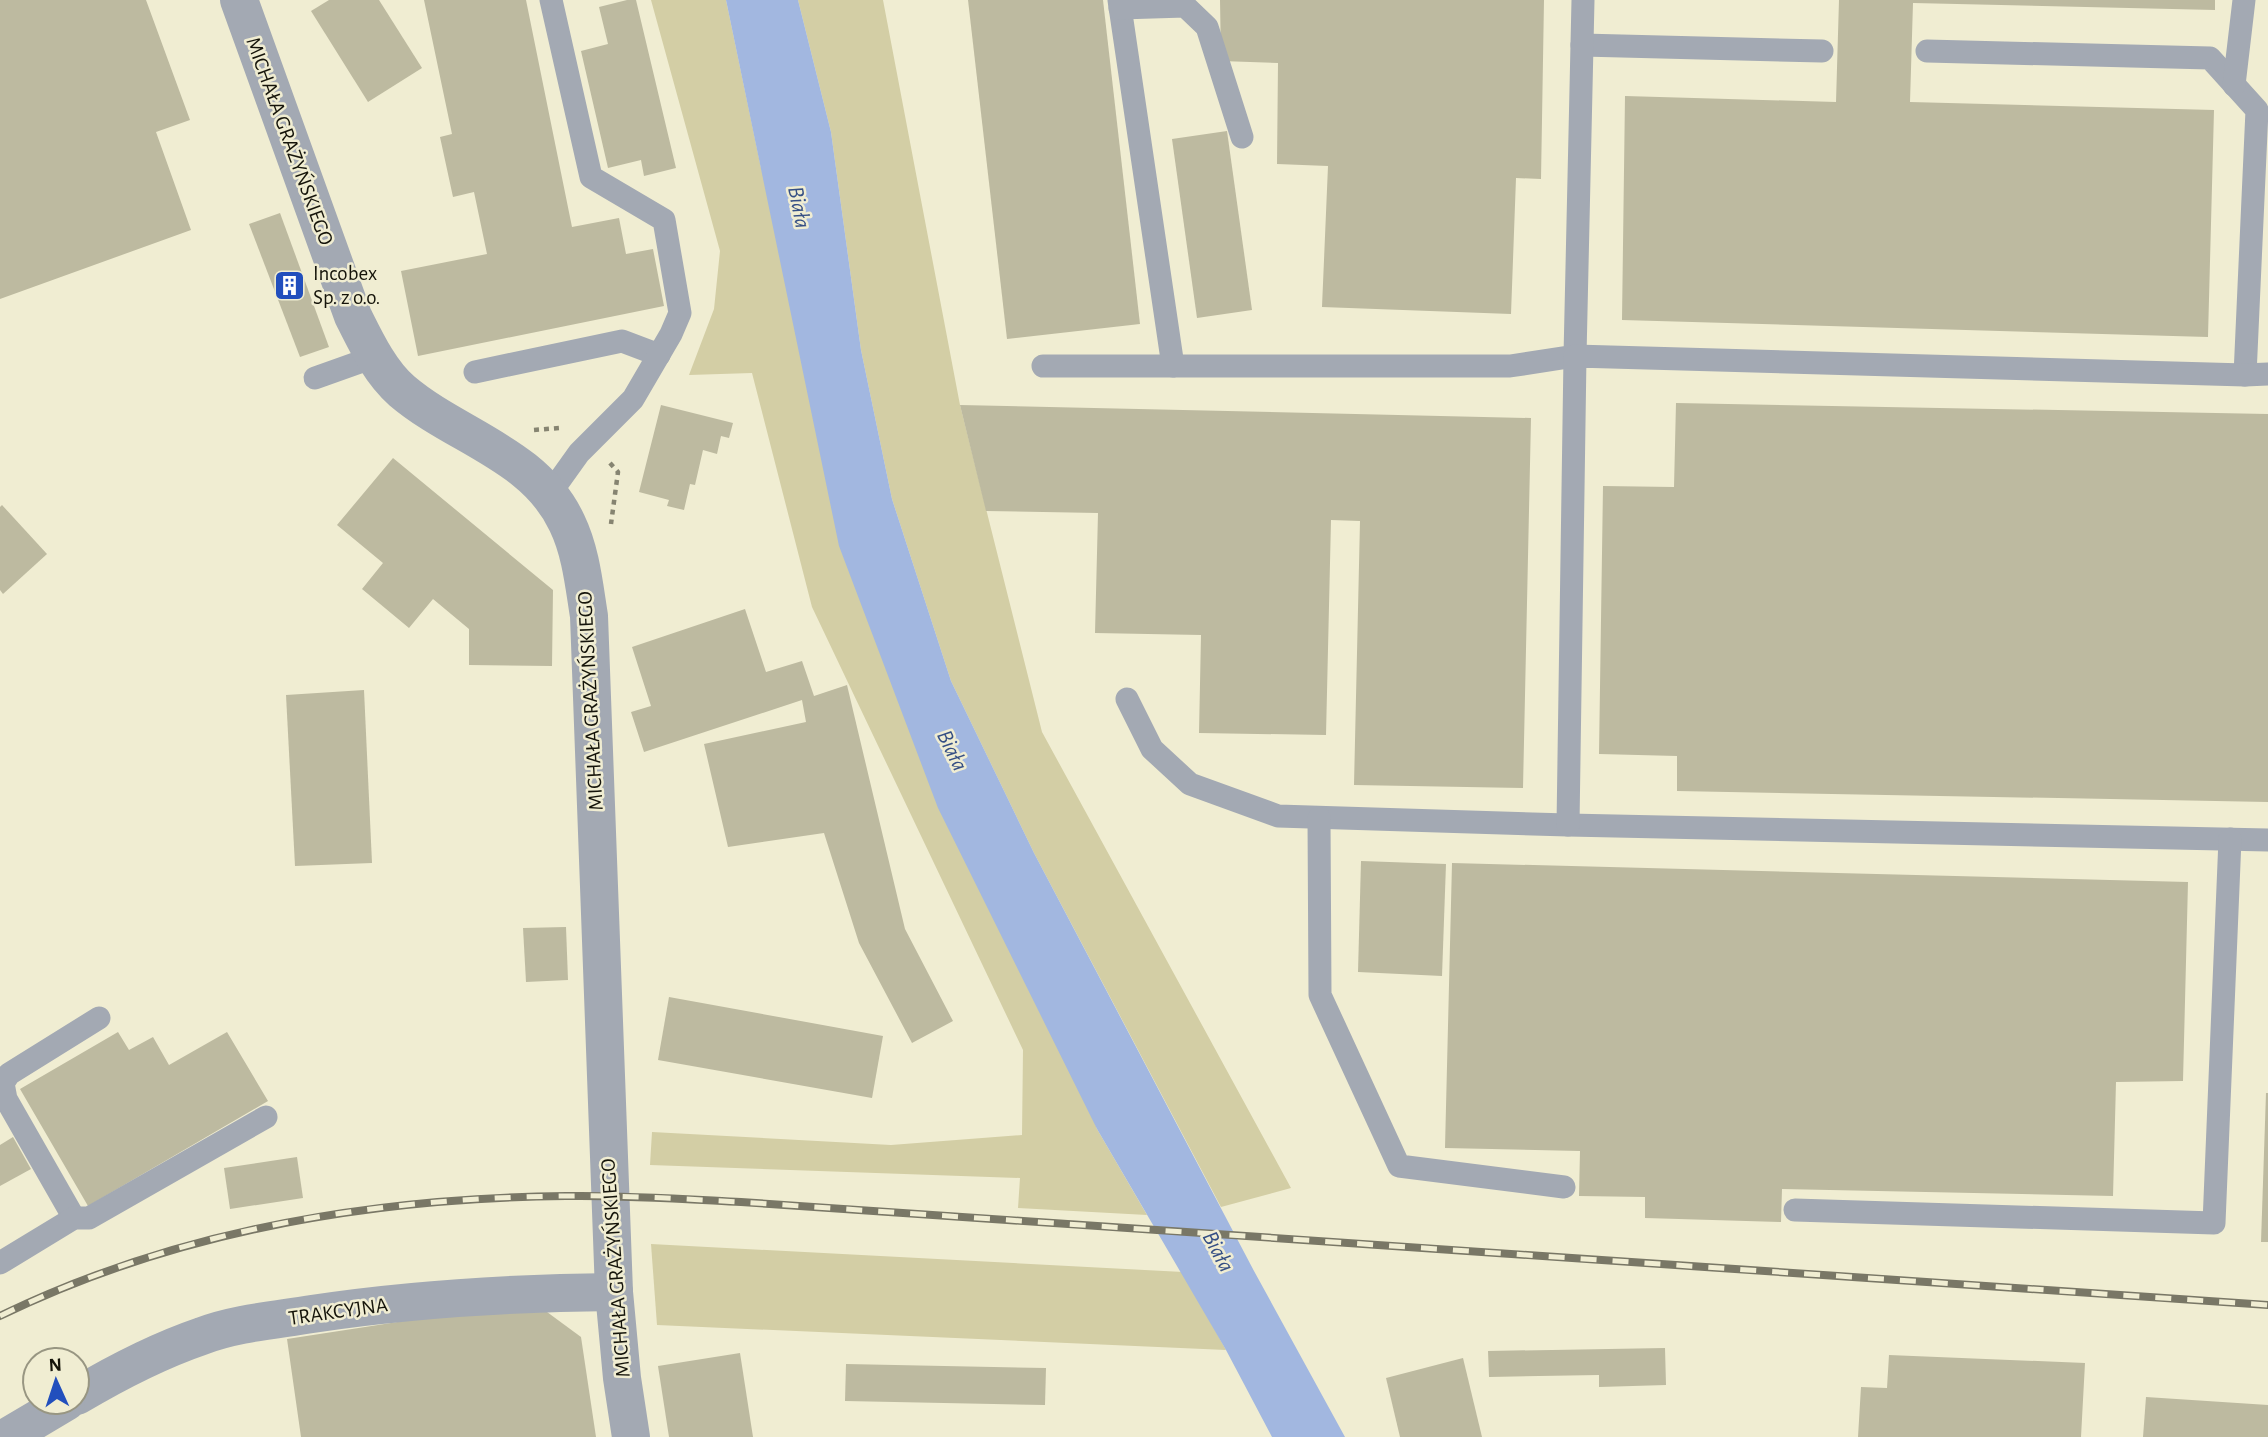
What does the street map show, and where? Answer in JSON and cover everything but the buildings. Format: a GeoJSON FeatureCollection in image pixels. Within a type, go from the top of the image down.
{"type":"FeatureCollection","features":[{"type":"Feature","properties":{"kind":"street","name":"MICHAŁA GRAŻYŃSKIEGO"},"geometry":{"type":"LineString","coordinates":[[239,0],[353,316],[374,357],[401,390],[428,410],[521,467],[549,495],[567,522],[581,564],[589,616],[614,1292],[631,1437]]}},
{"type":"Feature","properties":{"kind":"street","name":"TRAKCYJNA"},"geometry":{"type":"LineString","coordinates":[[91,1388],[203,1335],[262,1322],[430,1299],[614,1292]]}},
{"type":"Feature","properties":{"kind":"street"},"geometry":{"type":"LineString","coordinates":[[7,1437],[42,1416]]}},
{"type":"Feature","properties":{"kind":"lane"},"geometry":{"type":"LineString","coordinates":[[549,495],[579,453],[632,399],[671,334],[680,313],[664,220],[590,177],[551,0]]}},
{"type":"Feature","properties":{"kind":"lane"},"geometry":{"type":"LineString","coordinates":[[1568,825],[1583,0]]}},
{"type":"Feature","properties":{"kind":"lane"},"geometry":{"type":"LineString","coordinates":[[2234,85],[2244,0]]}},
{"type":"Feature","properties":{"kind":"lane"},"geometry":{"type":"LineString","coordinates":[[1173,366],[1119,4],[1185,6],[1207,27],[1242,137]]}},
{"type":"Feature","properties":{"kind":"lane"},"geometry":{"type":"LineString","coordinates":[[1582,45],[1822,51]]}},
{"type":"Feature","properties":{"kind":"lane"},"geometry":{"type":"LineString","coordinates":[[1927,51],[2210,58],[2257,110],[2245,376]]}},
{"type":"Feature","properties":{"kind":"lane"},"geometry":{"type":"LineString","coordinates":[[475,372],[622,341],[659,355]]}},
{"type":"Feature","properties":{"kind":"lane"},"geometry":{"type":"LineString","coordinates":[[1043,366],[1510,366],[1575,356],[2245,376],[2268,374]]}},
{"type":"Feature","properties":{"kind":"lane"},"geometry":{"type":"LineString","coordinates":[[315,378],[374,357]]}},
{"type":"Feature","properties":{"kind":"lane"},"geometry":{"type":"LineString","coordinates":[[1127,699],[1152,749],[1190,784],[1278,816],[2268,840]]}},
{"type":"Feature","properties":{"kind":"lane"},"geometry":{"type":"LineString","coordinates":[[1319,818],[1320,995],[1399,1166],[1564,1187]]}},
{"type":"Feature","properties":{"kind":"lane"},"geometry":{"type":"LineString","coordinates":[[1795,1210],[2214,1223],[2230,839]]}},
{"type":"Feature","properties":{"kind":"lane"},"geometry":{"type":"LineString","coordinates":[[74,1218],[6,1099],[3,1083],[9,1074],[99,1018]]}},
{"type":"Feature","properties":{"kind":"lane"},"geometry":{"type":"LineString","coordinates":[[0,1263],[74,1218],[89,1217],[266,1117]]}},
{"type":"Feature","properties":{"kind":"path"},"geometry":{"type":"LineString","coordinates":[[531,430],[558,429],[571,424],[592,440],[618,472],[611,526]]}},
{"type":"Feature","properties":{"kind":"shaded area"},"geometry":{"type":"Polygon","coordinates":[[[651,0],[726,0],[761,168],[1097,1129],[1147,1215],[1018,1208],[1020,1178],[650,1165],[652,1132],[891,1145],[1022,1135],[1023,1050],[812,607],[752,373],[689,375],[714,309],[720,251],[651,0]]]}},
{"type":"Feature","properties":{"kind":"shaded area"},"geometry":{"type":"Polygon","coordinates":[[[798,0],[883,0],[960,405],[1042,732],[1291,1188],[1221,1207],[1034,853],[951,681],[892,499],[861,350],[831,132],[798,0]]]}},
{"type":"Feature","properties":{"kind":"shaded area"},"geometry":{"type":"Polygon","coordinates":[[[651,1244],[1183,1272],[1226,1350],[657,1325],[651,1244]]]}},
{"type":"Feature","properties":{"kind":"water","name":"Biała"},"geometry":{"type":"Polygon","coordinates":[[[726,0],[798,0],[831,132],[861,350],[892,499],[951,681],[1034,853],[1254,1271],[1345,1437],[1272,1437],[1226,1350],[1097,1129],[938,808],[839,546],[726,0]]]}},
{"type":"Feature","properties":{"kind":"railway"},"geometry":{"type":"LineString","coordinates":[[0,1316],[67,1286],[136,1261],[276,1224],[420,1204],[493,1198],[588,1196],[741,1202],[2268,1305]]}},
{"type":"Feature","properties":{"kind":"place","name":"Incobex Sp. z o.o."},"geometry":{"type":"Point","coordinates":[290,285]}}]}
